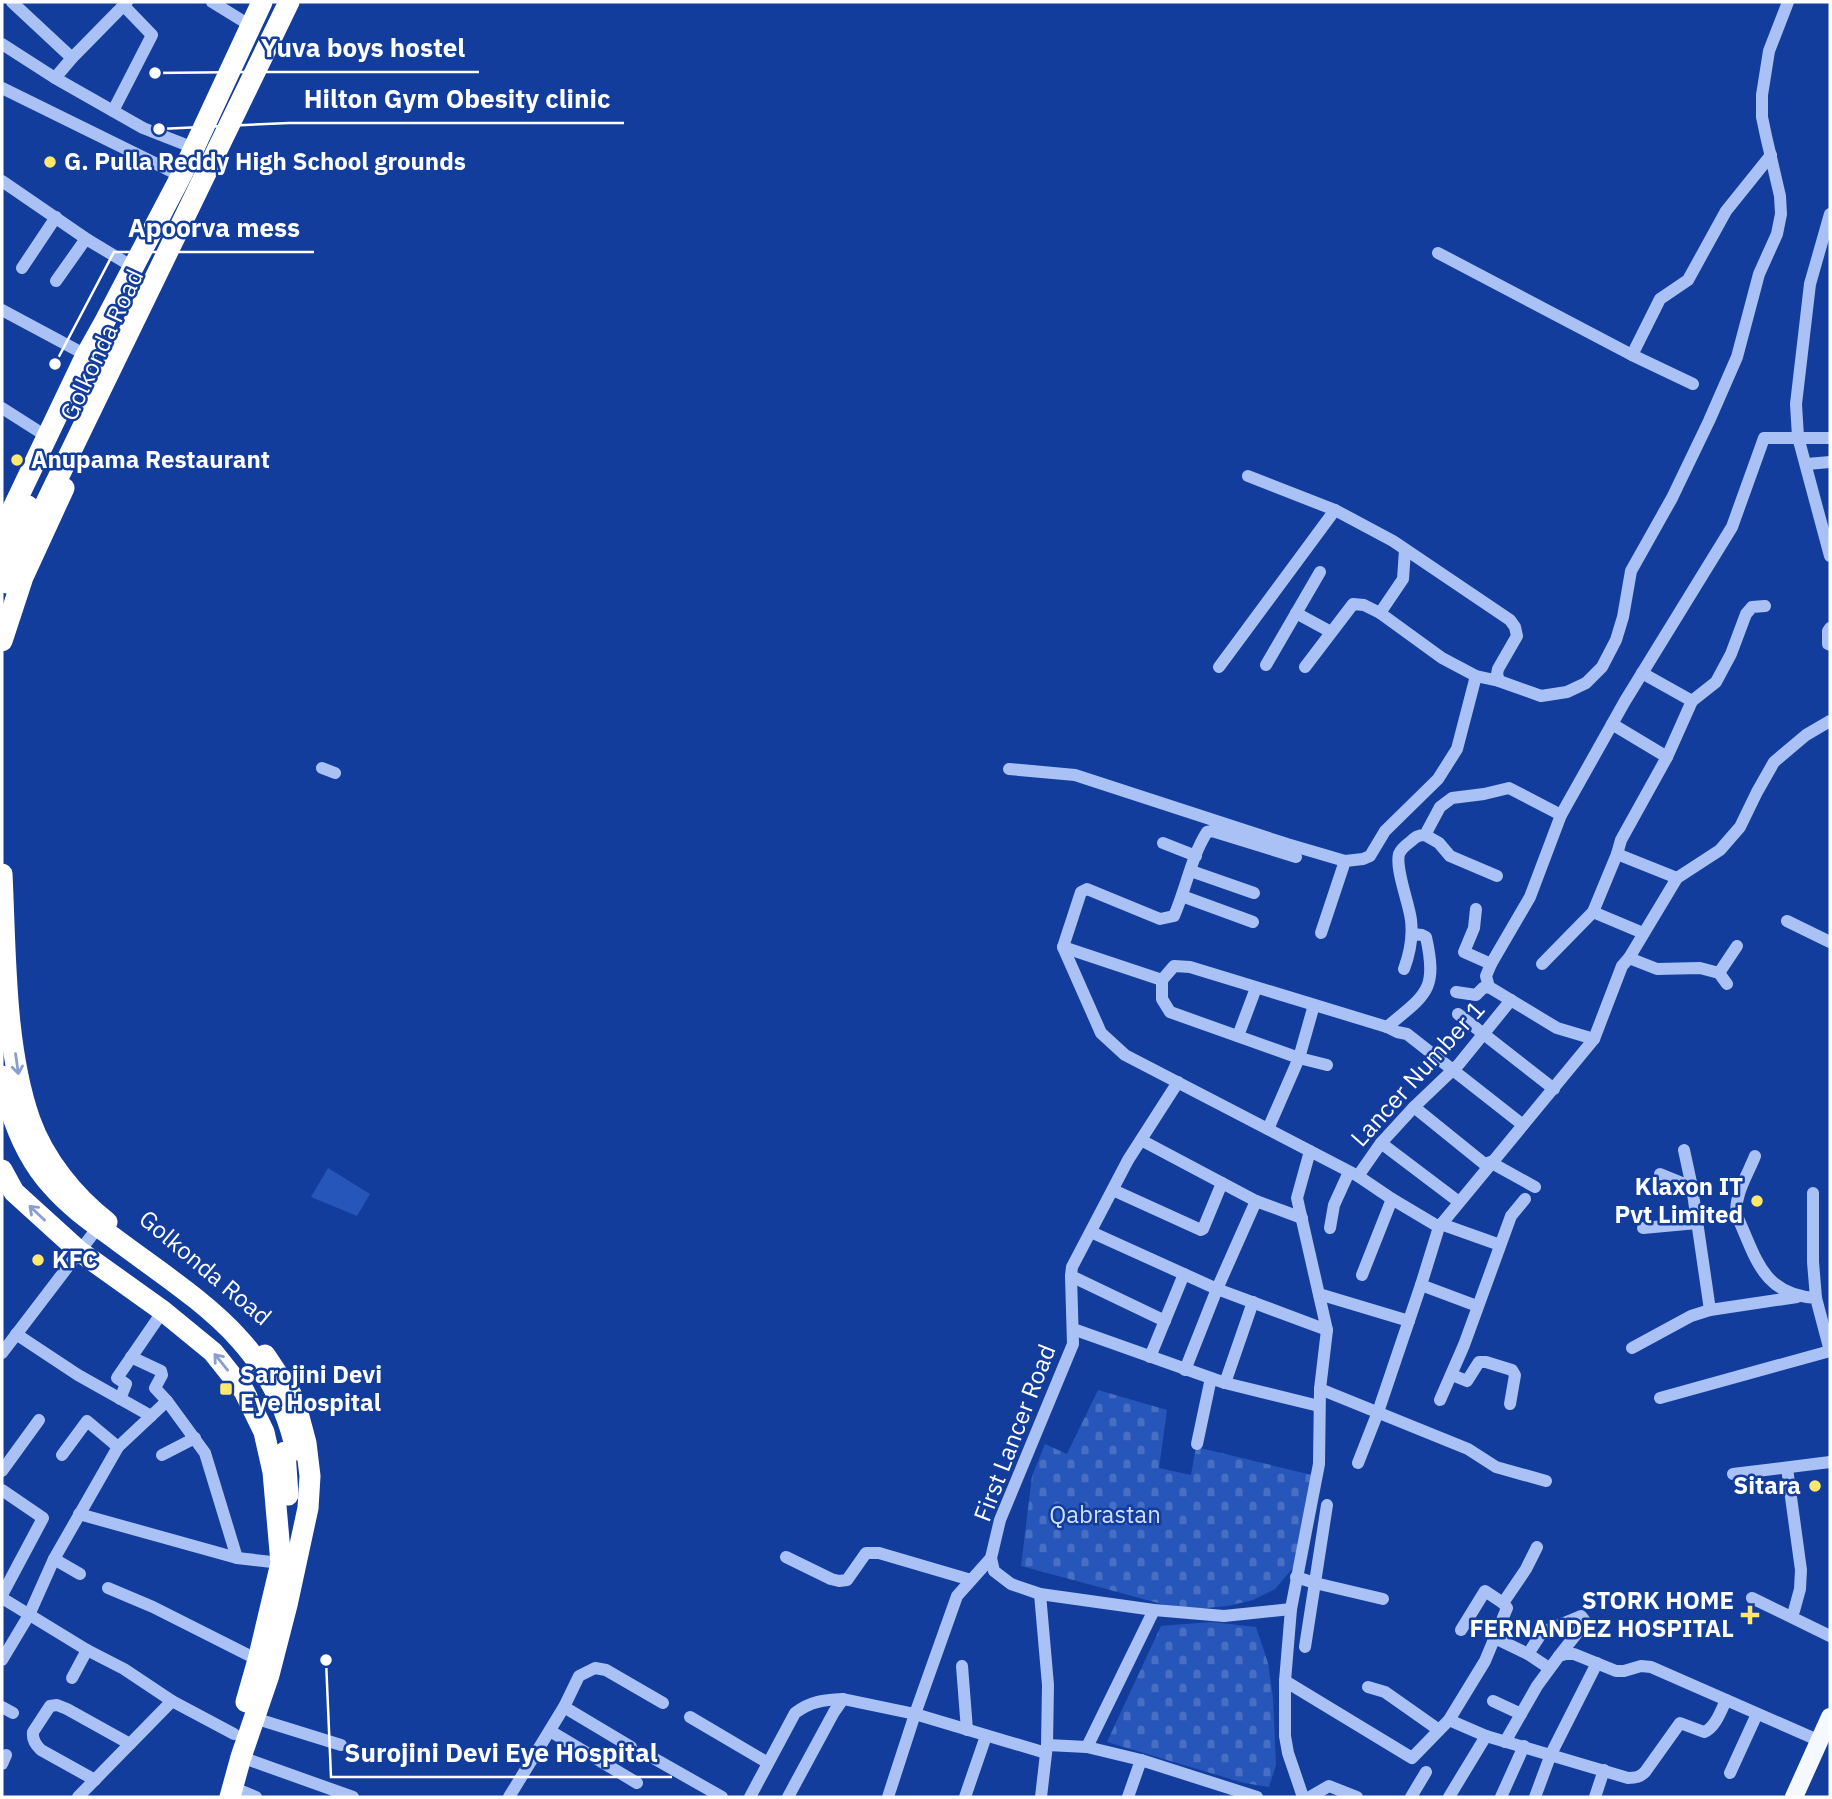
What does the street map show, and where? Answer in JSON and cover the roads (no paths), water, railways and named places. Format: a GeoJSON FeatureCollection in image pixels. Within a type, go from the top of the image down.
{"type":"FeatureCollection","features":[{"type":"Feature","properties":{"kind":"highway","name":"Golkonda Road"},"geometry":{"type":"LineString","coordinates":[[2,531],[86,355],[181,176],[262,2]]}},
{"type":"Feature","properties":{"kind":"highway"},"geometry":{"type":"LineString","coordinates":[[2,561],[274,2]]}},
{"type":"Feature","properties":{"kind":"highway"},"geometry":{"type":"LineString","coordinates":[[2,595],[289,2]]}},
{"type":"Feature","properties":{"kind":"highway","name":"Golkonda Road"},"geometry":{"type":"LineString","coordinates":[[2,641],[23,577],[104,401],[178,246],[301,2]]}},
{"type":"Feature","properties":{"kind":"highway"},"geometry":{"type":"LineString","coordinates":[[151,231],[178,246]]}},
{"type":"Feature","properties":{"kind":"highway","name":"Golkonda Road"},"geometry":{"type":"LineString","coordinates":[[2,874],[10,1016],[18,1076],[31,1121],[42,1144],[60,1174],[85,1202],[237,1324],[264,1353],[291,1394],[306,1443],[310,1476],[308,1508],[234,1734],[226,1794]]}},
{"type":"Feature","properties":{"kind":"highway"},"geometry":{"type":"LineString","coordinates":[[2,1076],[6,1097],[24,1146],[52,1187],[91,1222],[196,1299],[238,1335],[268,1376],[281,1400],[291,1427],[290,1451]]}},
{"type":"Feature","properties":{"kind":"highway"},"geometry":{"type":"LineString","coordinates":[[2,1125],[27,1174],[62,1214],[189,1309],[229,1344],[244,1362],[257,1382],[300,1474],[301,1498],[289,1561]]}},
{"type":"Feature","properties":{"kind":"highway","name":"Golkonda Road"},"geometry":{"type":"LineString","coordinates":[[5,1184],[87,1256],[163,1311],[213,1352],[244,1391],[264,1432],[289,1561],[287,1605],[269,1675],[226,1794]]}},
{"type":"Feature","properties":{"kind":"highway"},"geometry":{"type":"LineString","coordinates":[[87,1256],[112,1225]]}},
{"type":"Feature","properties":{"kind":"main road"},"geometry":{"type":"LineString","coordinates":[[1802,1796],[1825,1743],[1830,1717]]}},
{"type":"Feature","properties":{"kind":"street"},"geometry":{"type":"LineString","coordinates":[[212,2],[251,26]]}},
{"type":"Feature","properties":{"kind":"street"},"geometry":{"type":"LineString","coordinates":[[1305,667],[1353,604],[1364,605],[1380,613],[1442,658],[1476,676],[1541,695],[1567,692],[1586,683],[1602,667],[1616,640],[1623,617],[1631,571],[1672,498],[1737,357],[1759,274],[1777,234],[1782,214],[1762,117],[1762,95],[1769,51],[1788,2]]}},
{"type":"Feature","properties":{"kind":"street"},"geometry":{"type":"LineString","coordinates":[[19,4],[72,58]]}},
{"type":"Feature","properties":{"kind":"street"},"geometry":{"type":"LineString","coordinates":[[55,78],[125,4],[152,35],[113,111]]}},
{"type":"Feature","properties":{"kind":"street"},"geometry":{"type":"LineString","coordinates":[[2,44],[143,128],[194,148]]}},
{"type":"Feature","properties":{"kind":"street"},"geometry":{"type":"LineString","coordinates":[[2,88],[181,176]]}},
{"type":"Feature","properties":{"kind":"street"},"geometry":{"type":"LineString","coordinates":[[1632,355],[1660,299],[1688,280],[1726,211],[1771,155]]}},
{"type":"Feature","properties":{"kind":"street"},"geometry":{"type":"LineString","coordinates":[[2,181],[88,240],[133,267]]}},
{"type":"Feature","properties":{"kind":"street"},"geometry":{"type":"LineString","coordinates":[[1830,214],[1810,284],[1796,404],[1798,437],[1830,556]]}},
{"type":"Feature","properties":{"kind":"street"},"geometry":{"type":"LineString","coordinates":[[22,268],[57,217]]}},
{"type":"Feature","properties":{"kind":"street"},"geometry":{"type":"LineString","coordinates":[[56,281],[84,241],[88,240]]}},
{"type":"Feature","properties":{"kind":"street"},"geometry":{"type":"LineString","coordinates":[[1437,253],[1693,384]]}},
{"type":"Feature","properties":{"kind":"street"},"geometry":{"type":"LineString","coordinates":[[2,310],[86,355]]}},
{"type":"Feature","properties":{"kind":"street"},"geometry":{"type":"LineString","coordinates":[[2,408],[46,436]]}},
{"type":"Feature","properties":{"kind":"street"},"geometry":{"type":"LineString","coordinates":[[1489,987],[1486,976],[1491,964],[1530,897],[1561,815],[1642,673],[1732,527],[1765,438],[1830,438]]}},
{"type":"Feature","properties":{"kind":"street"},"geometry":{"type":"LineString","coordinates":[[1807,464],[1830,462]]}},
{"type":"Feature","properties":{"kind":"street"},"geometry":{"type":"LineString","coordinates":[[1248,475],[1335,510],[1394,541],[1510,621],[1517,636],[1498,669],[1499,681]]}},
{"type":"Feature","properties":{"kind":"street"},"geometry":{"type":"LineString","coordinates":[[1219,667],[1335,510]]}},
{"type":"Feature","properties":{"kind":"street"},"geometry":{"type":"LineString","coordinates":[[1380,613],[1403,579],[1405,550]]}},
{"type":"Feature","properties":{"kind":"street"},"geometry":{"type":"LineString","coordinates":[[1266,666],[1320,572]]}},
{"type":"Feature","properties":{"kind":"street"},"geometry":{"type":"LineString","coordinates":[[1542,964],[1593,912],[1618,854],[1621,840],[1667,757],[1692,701],[1716,682],[1731,654],[1746,614],[1752,607],[1765,606]]}},
{"type":"Feature","properties":{"kind":"street"},"geometry":{"type":"LineString","coordinates":[[1296,613],[1331,632]]}},
{"type":"Feature","properties":{"kind":"street"},"geometry":{"type":"LineString","coordinates":[[1830,628],[1830,645]]}},
{"type":"Feature","properties":{"kind":"street"},"geometry":{"type":"LineString","coordinates":[[1642,673],[1692,701]]}},
{"type":"Feature","properties":{"kind":"street"},"geometry":{"type":"LineString","coordinates":[[1009,769],[1063,773],[1086,778],[1345,861],[1363,859],[1370,856],[1385,831],[1438,779],[1457,749],[1476,676]]}},
{"type":"Feature","properties":{"kind":"street"},"geometry":{"type":"LineString","coordinates":[[1358,1463],[1378,1412],[1440,1226],[1594,1039],[1622,966],[1677,878],[1720,850],[1740,827],[1774,762],[1806,735],[1830,721]]}},
{"type":"Feature","properties":{"kind":"street"},"geometry":{"type":"LineString","coordinates":[[1612,724],[1667,757]]}},
{"type":"Feature","properties":{"kind":"street"},"geometry":{"type":"LineString","coordinates":[[321,768],[335,774]]}},
{"type":"Feature","properties":{"kind":"street"},"geometry":{"type":"LineString","coordinates":[[1404,970],[1412,934],[1399,854],[1403,847],[1422,835],[1440,807],[1452,798],[1509,788],[1561,815]]}},
{"type":"Feature","properties":{"kind":"street"},"geometry":{"type":"LineString","coordinates":[[1296,857],[1212,831],[1207,832],[1174,916],[1160,919],[1087,889],[1081,892],[1063,947],[1101,1033],[1125,1055],[1353,1174],[1440,1226],[1500,1245]]}},
{"type":"Feature","properties":{"kind":"street"},"geometry":{"type":"LineString","coordinates":[[1422,835],[1438,843],[1450,856],[1497,876]]}},
{"type":"Feature","properties":{"kind":"street"},"geometry":{"type":"LineString","coordinates":[[1163,843],[1196,856]]}},
{"type":"Feature","properties":{"kind":"street"},"geometry":{"type":"LineString","coordinates":[[1618,854],[1677,878]]}},
{"type":"Feature","properties":{"kind":"street"},"geometry":{"type":"LineString","coordinates":[[1321,933],[1345,861]]}},
{"type":"Feature","properties":{"kind":"street"},"geometry":{"type":"LineString","coordinates":[[1191,871],[1254,893]]}},
{"type":"Feature","properties":{"kind":"street"},"geometry":{"type":"LineString","coordinates":[[1182,896],[1253,922]]}},
{"type":"Feature","properties":{"kind":"street"},"geometry":{"type":"LineString","coordinates":[[1476,909],[1474,928],[1464,952],[1491,964]]}},
{"type":"Feature","properties":{"kind":"street"},"geometry":{"type":"LineString","coordinates":[[1593,912],[1643,933]]}},
{"type":"Feature","properties":{"kind":"street"},"geometry":{"type":"LineString","coordinates":[[1787,920],[1830,942]]}},
{"type":"Feature","properties":{"kind":"street"},"geometry":{"type":"LineString","coordinates":[[1391,1029],[1426,991],[1429,984],[1430,957],[1426,937],[1412,934]]}},
{"type":"Feature","properties":{"kind":"street"},"geometry":{"type":"LineString","coordinates":[[1629,958],[1657,969],[1700,968],[1723,978],[1737,946]]}},
{"type":"Feature","properties":{"kind":"street"},"geometry":{"type":"LineString","coordinates":[[1063,947],[1162,981]]}},
{"type":"Feature","properties":{"kind":"street"},"geometry":{"type":"LineString","coordinates":[[1327,1065],[1299,1058],[1170,1012],[1162,999],[1162,981],[1174,966],[1190,967],[1407,1034],[1523,1125]]}},
{"type":"Feature","properties":{"kind":"street"},"geometry":{"type":"LineString","coordinates":[[1456,992],[1476,995],[1483,988],[1489,987],[1556,1027],[1594,1039]]}},
{"type":"Feature","properties":{"kind":"street"},"geometry":{"type":"LineString","coordinates":[[1238,1036],[1256,988]]}},
{"type":"Feature","properties":{"kind":"street","name":"Lancer Number 1"},"geometry":{"type":"LineString","coordinates":[[1330,1228],[1334,1205],[1353,1174],[1414,1107],[1454,1069],[1511,1000]]}},
{"type":"Feature","properties":{"kind":"street"},"geometry":{"type":"LineString","coordinates":[[1268,1129],[1299,1058],[1314,1005]]}},
{"type":"Feature","properties":{"kind":"street"},"geometry":{"type":"LineString","coordinates":[[1458,1014],[1554,1089]]}},
{"type":"Feature","properties":{"kind":"street","name":"First Lancer Road"},"geometry":{"type":"LineString","coordinates":[[1178,1083],[1128,1160],[1072,1267],[1073,1344],[999,1520],[991,1558],[994,1571],[1011,1584],[1040,1594],[1154,1610],[1224,1616],[1291,1609]]}},
{"type":"Feature","properties":{"kind":"street"},"geometry":{"type":"LineString","coordinates":[[1414,1107],[1489,1164],[1535,1187]]}},
{"type":"Feature","properties":{"kind":"street"},"geometry":{"type":"LineString","coordinates":[[1142,1140],[1256,1201],[1302,1219]]}},
{"type":"Feature","properties":{"kind":"street"},"geometry":{"type":"LineString","coordinates":[[1381,1143],[1459,1202]]}},
{"type":"Feature","properties":{"kind":"street"},"geometry":{"type":"LineString","coordinates":[[1684,1150],[1698,1223],[1710,1310]]}},
{"type":"Feature","properties":{"kind":"street"},"geometry":{"type":"LineString","coordinates":[[1303,1797],[1285,1736],[1285,1681],[1296,1577],[1319,1464],[1320,1389],[1328,1330],[1297,1198],[1310,1151]]}},
{"type":"Feature","properties":{"kind":"street"},"geometry":{"type":"LineString","coordinates":[[1755,1156],[1735,1208],[1737,1216],[1765,1275],[1786,1292],[1801,1297]]}},
{"type":"Feature","properties":{"kind":"street"},"geometry":{"type":"LineString","coordinates":[[1660,1174],[1692,1187]]}},
{"type":"Feature","properties":{"kind":"street"},"geometry":{"type":"LineString","coordinates":[[1113,1190],[1200,1230],[1222,1183]]}},
{"type":"Feature","properties":{"kind":"street"},"geometry":{"type":"LineString","coordinates":[[1660,1398],[1830,1351],[1816,1298],[1813,1193]]}},
{"type":"Feature","properties":{"kind":"street"},"geometry":{"type":"LineString","coordinates":[[1363,1275],[1392,1199]]}},
{"type":"Feature","properties":{"kind":"street"},"geometry":{"type":"LineString","coordinates":[[1440,1400],[1452,1375],[1511,1216],[1525,1199]]}},
{"type":"Feature","properties":{"kind":"street"},"geometry":{"type":"LineString","coordinates":[[1185,1370],[1256,1201]]}},
{"type":"Feature","properties":{"kind":"street"},"geometry":{"type":"LineString","coordinates":[[1643,1228],[1698,1223]]}},
{"type":"Feature","properties":{"kind":"street"},"geometry":{"type":"LineString","coordinates":[[1091,1232],[1217,1289],[1328,1330]]}},
{"type":"Feature","properties":{"kind":"street"},"geometry":{"type":"LineString","coordinates":[[3,1349],[87,1256]]}},
{"type":"Feature","properties":{"kind":"street"},"geometry":{"type":"LineString","coordinates":[[1150,1357],[1184,1274]]}},
{"type":"Feature","properties":{"kind":"street"},"geometry":{"type":"LineString","coordinates":[[1071,1276],[1165,1321]]}},
{"type":"Feature","properties":{"kind":"street"},"geometry":{"type":"LineString","coordinates":[[1421,1285],[1477,1306]]}},
{"type":"Feature","properties":{"kind":"street"},"geometry":{"type":"LineString","coordinates":[[1319,1294],[1409,1321]]}},
{"type":"Feature","properties":{"kind":"street"},"geometry":{"type":"LineString","coordinates":[[1632,1348],[1691,1316],[1710,1310],[1801,1297],[1816,1298]]}},
{"type":"Feature","properties":{"kind":"street"},"geometry":{"type":"LineString","coordinates":[[1225,1383],[1253,1302]]}},
{"type":"Feature","properties":{"kind":"street"},"geometry":{"type":"LineString","coordinates":[[120,1399],[126,1384],[117,1378],[163,1311]]}},
{"type":"Feature","properties":{"kind":"street"},"geometry":{"type":"LineString","coordinates":[[1073,1329],[1225,1383],[1319,1406]]}},
{"type":"Feature","properties":{"kind":"street"},"geometry":{"type":"LineString","coordinates":[[16,1334],[78,1375],[151,1416]]}},
{"type":"Feature","properties":{"kind":"street"},"geometry":{"type":"LineString","coordinates":[[131,1357],[161,1371],[162,1376],[155,1388],[205,1453],[237,1558]]}},
{"type":"Feature","properties":{"kind":"street"},"geometry":{"type":"LineString","coordinates":[[1452,1375],[1467,1381],[1479,1362],[1512,1370],[1516,1375],[1510,1404]]}},
{"type":"Feature","properties":{"kind":"street"},"geometry":{"type":"LineString","coordinates":[[1197,1444],[1211,1378]]}},
{"type":"Feature","properties":{"kind":"street"},"geometry":{"type":"LineString","coordinates":[[1320,1389],[1468,1449],[1496,1467],[1546,1481]]}},
{"type":"Feature","properties":{"kind":"street"},"geometry":{"type":"LineString","coordinates":[[2,1660],[29,1615],[54,1559],[118,1447],[167,1401]]}},
{"type":"Feature","properties":{"kind":"street"},"geometry":{"type":"LineString","coordinates":[[2,1471],[39,1420]]}},
{"type":"Feature","properties":{"kind":"street"},"geometry":{"type":"LineString","coordinates":[[62,1455],[87,1422],[118,1447]]}},
{"type":"Feature","properties":{"kind":"street"},"geometry":{"type":"LineString","coordinates":[[162,1455],[195,1438]]}},
{"type":"Feature","properties":{"kind":"street"},"geometry":{"type":"LineString","coordinates":[[1733,1474],[1830,1462]]}},
{"type":"Feature","properties":{"kind":"street"},"geometry":{"type":"LineString","coordinates":[[1787,1468],[1801,1570],[1800,1589],[1794,1611]]}},
{"type":"Feature","properties":{"kind":"street"},"geometry":{"type":"LineString","coordinates":[[2,1490],[43,1518],[2,1596],[172,1701],[234,1734]]}},
{"type":"Feature","properties":{"kind":"street"},"geometry":{"type":"LineString","coordinates":[[1305,1647],[1327,1505]]}},
{"type":"Feature","properties":{"kind":"street"},"geometry":{"type":"LineString","coordinates":[[79,1514],[237,1558],[289,1561]]}},
{"type":"Feature","properties":{"kind":"street"},"geometry":{"type":"LineString","coordinates":[[1503,1603],[1537,1547]]}},
{"type":"Feature","properties":{"kind":"street"},"geometry":{"type":"LineString","coordinates":[[786,1556],[839,1581],[847,1580],[866,1553],[879,1553],[971,1580]]}},
{"type":"Feature","properties":{"kind":"street"},"geometry":{"type":"LineString","coordinates":[[888,1797],[957,1596],[991,1558]]}},
{"type":"Feature","properties":{"kind":"street"},"geometry":{"type":"LineString","coordinates":[[54,1559],[80,1574]]}},
{"type":"Feature","properties":{"kind":"street"},"geometry":{"type":"LineString","coordinates":[[1296,1577],[1383,1599]]}},
{"type":"Feature","properties":{"kind":"street"},"geometry":{"type":"LineString","coordinates":[[108,1588],[153,1607],[258,1660]]}},
{"type":"Feature","properties":{"kind":"street"},"geometry":{"type":"LineString","coordinates":[[1285,1681],[1412,1758],[1444,1725],[1485,1661],[1507,1608],[1485,1591],[1461,1630]]}},
{"type":"Feature","properties":{"kind":"street"},"geometry":{"type":"LineString","coordinates":[[1040,1594],[1048,1685],[1041,1797]]}},
{"type":"Feature","properties":{"kind":"street"},"geometry":{"type":"LineString","coordinates":[[1830,1627],[1758,1598],[1830,1636]]}},
{"type":"Feature","properties":{"kind":"street"},"geometry":{"type":"LineString","coordinates":[[1087,1747],[1154,1610]]}},
{"type":"Feature","properties":{"kind":"street"},"geometry":{"type":"LineString","coordinates":[[1506,1742],[1549,1668],[1585,1621],[1581,1616],[1545,1631],[1528,1654]]}},
{"type":"Feature","properties":{"kind":"street"},"geometry":{"type":"LineString","coordinates":[[1495,1638],[1549,1668]]}},
{"type":"Feature","properties":{"kind":"street"},"geometry":{"type":"LineString","coordinates":[[72,1678],[87,1650]]}},
{"type":"Feature","properties":{"kind":"street"},"geometry":{"type":"LineString","coordinates":[[1559,1656],[1574,1654],[1616,1671],[1641,1666],[1651,1667],[1825,1743]]}},
{"type":"Feature","properties":{"kind":"street"},"geometry":{"type":"LineString","coordinates":[[1535,1797],[1551,1754],[1597,1663]]}},
{"type":"Feature","properties":{"kind":"street"},"geometry":{"type":"LineString","coordinates":[[962,1666],[967,1730]]}},
{"type":"Feature","properties":{"kind":"street"},"geometry":{"type":"LineString","coordinates":[[509,1797],[564,1707],[579,1676],[595,1668],[606,1671],[663,1703]]}},
{"type":"Feature","properties":{"kind":"street"},"geometry":{"type":"LineString","coordinates":[[1368,1687],[1385,1692],[1444,1725],[1628,1778],[1640,1776],[1680,1723],[1707,1732],[1726,1700]]}},
{"type":"Feature","properties":{"kind":"street"},"geometry":{"type":"LineString","coordinates":[[788,1797],[834,1712],[844,1699]]}},
{"type":"Feature","properties":{"kind":"street"},"geometry":{"type":"LineString","coordinates":[[750,1797],[795,1713],[806,1705],[824,1700],[844,1699],[915,1714],[986,1736],[1046,1749],[1087,1747],[1141,1760],[1257,1797]]}},
{"type":"Feature","properties":{"kind":"street"},"geometry":{"type":"LineString","coordinates":[[78,1797],[172,1701]]}},
{"type":"Feature","properties":{"kind":"street"},"geometry":{"type":"LineString","coordinates":[[1493,1701],[1521,1714]]}},
{"type":"Feature","properties":{"kind":"street"},"geometry":{"type":"LineString","coordinates":[[95,1780],[36,1745],[33,1732],[50,1706],[66,1709],[130,1744]]}},
{"type":"Feature","properties":{"kind":"street"},"geometry":{"type":"LineString","coordinates":[[564,1707],[631,1747]]}},
{"type":"Feature","properties":{"kind":"street"},"geometry":{"type":"LineString","coordinates":[[1730,1773],[1757,1714]]}},
{"type":"Feature","properties":{"kind":"street"},"geometry":{"type":"LineString","coordinates":[[690,1717],[768,1763]]}},
{"type":"Feature","properties":{"kind":"street"},"geometry":{"type":"LineString","coordinates":[[254,1718],[341,1745]]}},
{"type":"Feature","properties":{"kind":"street"},"geometry":{"type":"LineString","coordinates":[[550,1731],[637,1783]]}},
{"type":"Feature","properties":{"kind":"street"},"geometry":{"type":"LineString","coordinates":[[965,1797],[986,1736]]}},
{"type":"Feature","properties":{"kind":"street"},"geometry":{"type":"LineString","coordinates":[[1449,1797],[1486,1736]]}},
{"type":"Feature","properties":{"kind":"street"},"geometry":{"type":"LineString","coordinates":[[1501,1797],[1524,1746]]}},
{"type":"Feature","properties":{"kind":"street"},"geometry":{"type":"LineString","coordinates":[[241,1757],[353,1797]]}},
{"type":"Feature","properties":{"kind":"street"},"geometry":{"type":"LineString","coordinates":[[655,1759],[722,1797]]}},
{"type":"Feature","properties":{"kind":"street"},"geometry":{"type":"LineString","coordinates":[[1128,1797],[1141,1760]]}},
{"type":"Feature","properties":{"kind":"street"},"geometry":{"type":"LineString","coordinates":[[1595,1797],[1604,1770]]}},
{"type":"Feature","properties":{"kind":"street"},"geometry":{"type":"LineString","coordinates":[[1411,1797],[1426,1772]]}},
{"type":"Feature","properties":{"kind":"street"},"geometry":{"type":"LineString","coordinates":[[1310,1797],[1329,1786],[1357,1797]]}},
{"type":"Feature","properties":{"kind":"street"},"geometry":{"type":"LineString","coordinates":[[226,1794],[256,1797]]}},
{"type":"Feature","properties":{"kind":"place","name":"Yuva boys hostel"},"geometry":{"type":"Point","coordinates":[155,73]}},
{"type":"Feature","properties":{"kind":"place","name":"Hilton Gym Obesity clinic"},"geometry":{"type":"Point","coordinates":[159,129]}},
{"type":"Feature","properties":{"kind":"place","name":"G. Pulla Reddy High School grounds"},"geometry":{"type":"Point","coordinates":[50,162]}},
{"type":"Feature","properties":{"kind":"place","name":"Apoorva mess"},"geometry":{"type":"Point","coordinates":[55,364]}},
{"type":"Feature","properties":{"kind":"place","name":"Anupama Restaurant"},"geometry":{"type":"Point","coordinates":[17,460]}},
{"type":"Feature","properties":{"kind":"place","name":"Klaxon IT Pvt Limited"},"geometry":{"type":"Point","coordinates":[1757,1201]}},
{"type":"Feature","properties":{"kind":"place","name":"KFC"},"geometry":{"type":"Point","coordinates":[38,1260]}},
{"type":"Feature","properties":{"kind":"place","name":"Sarojini Devi Eye Hospital"},"geometry":{"type":"Point","coordinates":[226,1389]}},
{"type":"Feature","properties":{"kind":"place","name":"Sitara"},"geometry":{"type":"Point","coordinates":[1815,1486]}},
{"type":"Feature","properties":{"kind":"place","name":"STORK HOME FERNANDEZ HOSPITAL"},"geometry":{"type":"Point","coordinates":[1750,1615]}},
{"type":"Feature","properties":{"kind":"place","name":"Surojini Devi Eye Hospital"},"geometry":{"type":"Point","coordinates":[326,1660]}},
{"type":"Feature","properties":{"kind":"park label","name":"Qabrastan"},"geometry":{"type":"Point","coordinates":[1105,1515]}}]}
